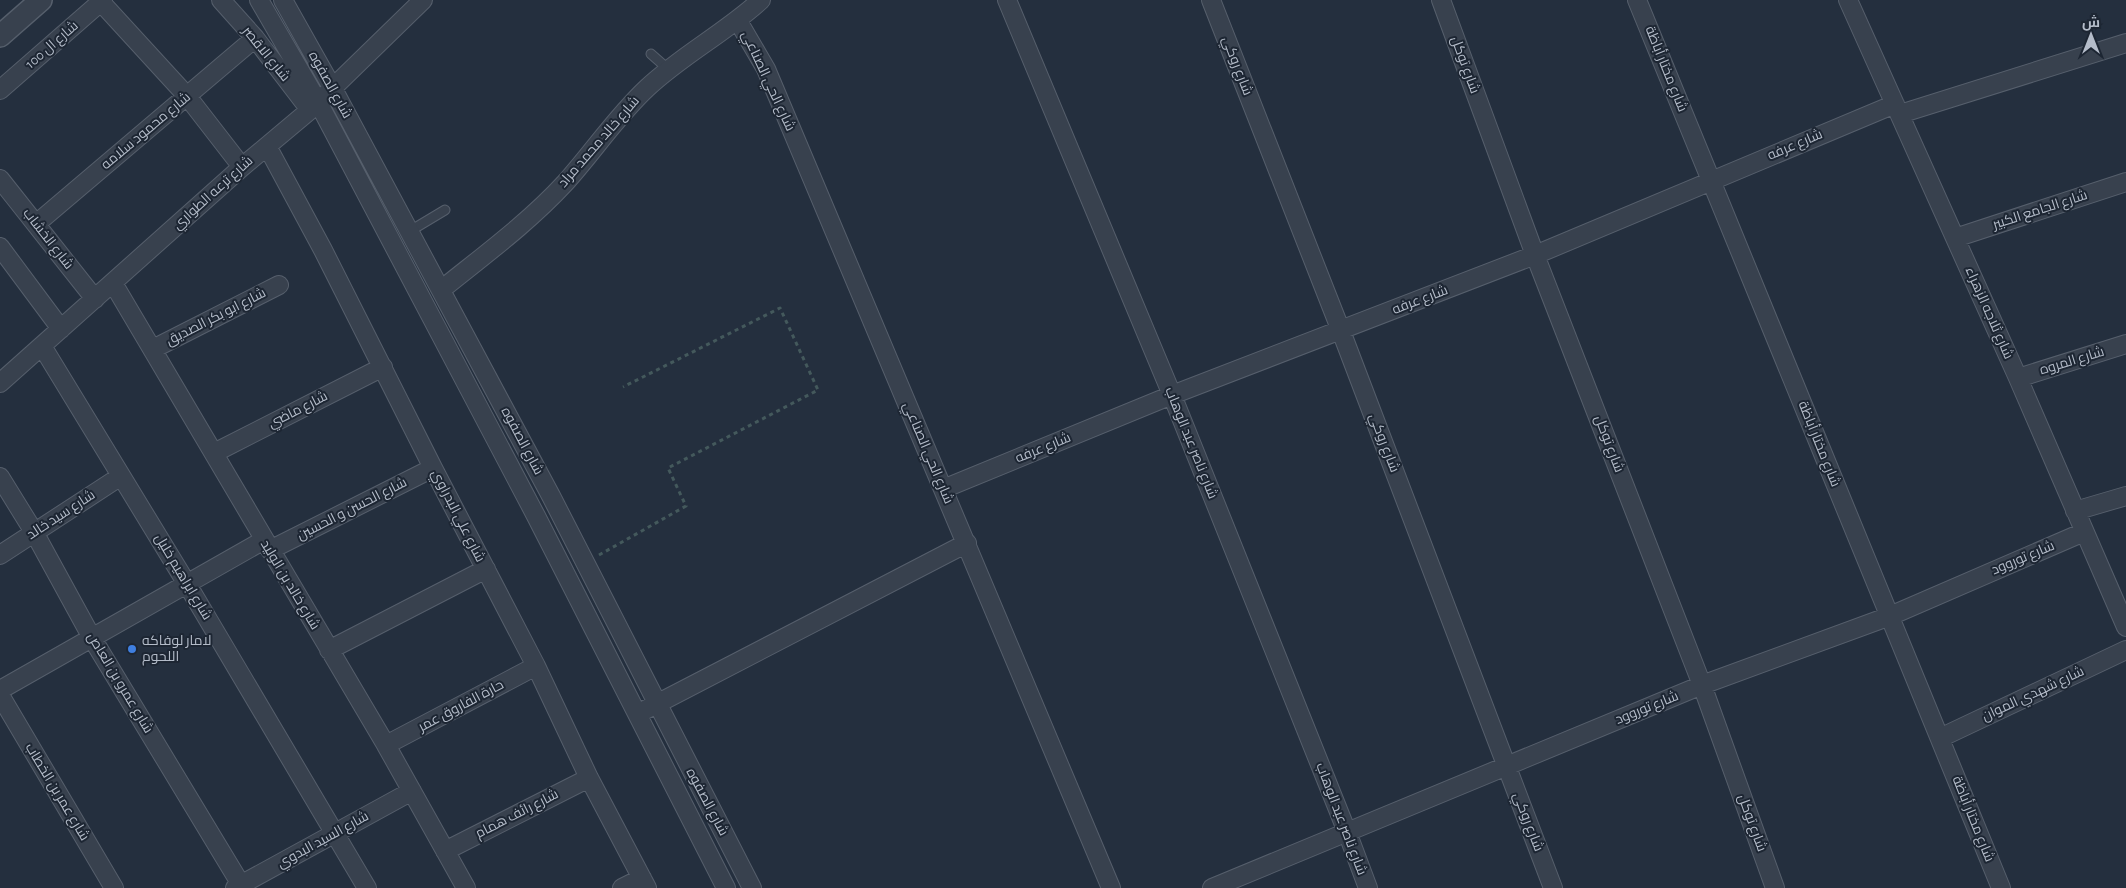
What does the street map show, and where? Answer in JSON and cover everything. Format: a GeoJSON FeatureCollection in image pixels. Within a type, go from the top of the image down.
{"type":"FeatureCollection","features":[{"type":"Feature","properties":{"kind":"street"},"geometry":{"type":"LineString","coordinates":[[0,36],[41,0]]}},
{"type":"Feature","properties":{"kind":"street","name":"شارع الاقصر"},"geometry":{"type":"LineString","coordinates":[[221,0],[314,106]]}},
{"type":"Feature","properties":{"kind":"street","name":"شارع الصفوه"},"geometry":{"type":"LineString","coordinates":[[259,0],[314,106],[536,516],[726,888]]}},
{"type":"Feature","properties":{"kind":"street","name":"شارع الصفوه"},"geometry":{"type":"LineString","coordinates":[[282,0],[410,231],[585,563],[752,888]]}},
{"type":"Feature","properties":{"kind":"street","name":"شارع ترعه الطواري"},"geometry":{"type":"LineString","coordinates":[[1,381],[61,330],[242,167],[314,106],[423,0]]}},
{"type":"Feature","properties":{"kind":"street","name":"شارع خالد محمد مراد"},"geometry":{"type":"LineString","coordinates":[[441,290],[547,201],[571,176],[626,109],[668,69],[738,21],[761,0]]}},
{"type":"Feature","properties":{"kind":"street","name":"شارع ناصر عبد الوهاب"},"geometry":{"type":"LineString","coordinates":[[1007,0],[1172,396],[1368,888]]}},
{"type":"Feature","properties":{"kind":"street","name":"شارع روكي"},"geometry":{"type":"LineString","coordinates":[[1211,0],[1341,331],[1553,888]]}},
{"type":"Feature","properties":{"kind":"street","name":"شارع توكل"},"geometry":{"type":"LineString","coordinates":[[1441,0],[1535,255],[1702,685],[1775,888]]}},
{"type":"Feature","properties":{"kind":"street","name":"شارع مختار أباظة"},"geometry":{"type":"LineString","coordinates":[[1637,0],[2001,888]]}},
{"type":"Feature","properties":{"kind":"street","name":"شارع ثلاجه الزهراء"},"geometry":{"type":"LineString","coordinates":[[1848,0],[2018,378],[2126,627]]}},
{"type":"Feature","properties":{"kind":"street"},"geometry":{"type":"LineString","coordinates":[[101,1],[187,96],[242,167]]}},
{"type":"Feature","properties":{"kind":"street","name":"شارع ال 100"},"geometry":{"type":"LineString","coordinates":[[0,90],[101,1]]}},
{"type":"Feature","properties":{"kind":"street","name":"شارع الحي الصناعي"},"geometry":{"type":"LineString","coordinates":[[738,21],[766,69],[1111,888]]}},
{"type":"Feature","properties":{"kind":"street","name":"شارع محمود سلامه"},"geometry":{"type":"LineString","coordinates":[[36,224],[255,38]]}},
{"type":"Feature","properties":{"kind":"street","name":"شارع عرفه"},"geometry":{"type":"LineString","coordinates":[[943,489],[1172,396],[1535,255],[1711,180],[1897,109],[2126,43]]}},
{"type":"Feature","properties":{"kind":"street","name":"شارع علي البدراوي"},"geometry":{"type":"LineString","coordinates":[[267,146],[323,250],[536,666],[589,778],[645,883]]}},
{"type":"Feature","properties":{"kind":"street","name":"شارع الخشاب"},"geometry":{"type":"LineString","coordinates":[[0,179],[95,299]]}},
{"type":"Feature","properties":{"kind":"street","name":"شارع الجامع الكبير"},"geometry":{"type":"LineString","coordinates":[[1955,238],[2126,182]]}},
{"type":"Feature","properties":{"kind":"street"},"geometry":{"type":"LineString","coordinates":[[0,248],[61,330]]}},
{"type":"Feature","properties":{"kind":"street","name":"شارع خالد بن الوليد"},"geometry":{"type":"LineString","coordinates":[[113,283],[386,746],[466,888]]}},
{"type":"Feature","properties":{"kind":"street","name":"شارع ابو بكر الصديق"},"geometry":{"type":"LineString","coordinates":[[153,349],[279,285]]}},
{"type":"Feature","properties":{"kind":"street","name":"شارع المروه"},"geometry":{"type":"LineString","coordinates":[[2018,378],[2126,344]]}},
{"type":"Feature","properties":{"kind":"street","name":"شارع ابراهيم خليل"},"geometry":{"type":"LineString","coordinates":[[42,346],[187,584],[367,888]]}},
{"type":"Feature","properties":{"kind":"street","name":"شارع ماضي"},"geometry":{"type":"LineString","coordinates":[[214,453],[382,368]]}},
{"type":"Feature","properties":{"kind":"street","name":"شارع الحسن و الحسين"},"geometry":{"type":"LineString","coordinates":[[0,690],[187,584],[433,468]]}},
{"type":"Feature","properties":{"kind":"street","name":"شارع سيد خالد"},"geometry":{"type":"LineString","coordinates":[[0,555],[122,476]]}},
{"type":"Feature","properties":{"kind":"street","name":"شارع عمرو بن العاص"},"geometry":{"type":"LineString","coordinates":[[0,477],[34,532],[92,638],[240,887]]}},
{"type":"Feature","properties":{"kind":"street"},"geometry":{"type":"LineString","coordinates":[[2075,511],[2126,496]]}},
{"type":"Feature","properties":{"kind":"street","name":"شارع توروود"},"geometry":{"type":"LineString","coordinates":[[1212,888],[1702,685],[1890,616],[2084,532]]}},
{"type":"Feature","properties":{"kind":"street"},"geometry":{"type":"LineString","coordinates":[[636,714],[967,544]]}},
{"type":"Feature","properties":{"kind":"street"},"geometry":{"type":"LineString","coordinates":[[329,650],[486,569]]}},
{"type":"Feature","properties":{"kind":"street","name":"شارع شهدي الموان"},"geometry":{"type":"LineString","coordinates":[[1940,738],[2126,650]]}},
{"type":"Feature","properties":{"kind":"street","name":"حارة الفاروق عمر"},"geometry":{"type":"LineString","coordinates":[[386,746],[536,666]]}},
{"type":"Feature","properties":{"kind":"street","name":"شارع عمر بن الخطاب"},"geometry":{"type":"LineString","coordinates":[[0,695],[114,888]]}},
{"type":"Feature","properties":{"kind":"street","name":"شارع رائف همام"},"geometry":{"type":"LineString","coordinates":[[445,851],[589,778]]}},
{"type":"Feature","properties":{"kind":"street","name":"شارع السيد البدوي"},"geometry":{"type":"LineString","coordinates":[[240,887],[412,791]]}},
{"type":"Feature","properties":{"kind":"street"},"geometry":{"type":"LineString","coordinates":[[622,888],[645,883]]}},
{"type":"Feature","properties":{"kind":"lane"},"geometry":{"type":"LineString","coordinates":[[651,54],[668,69]]}},
{"type":"Feature","properties":{"kind":"lane"},"geometry":{"type":"LineString","coordinates":[[410,231],[445,210]]}},
{"type":"Feature","properties":{"kind":"path"},"geometry":{"type":"LineString","coordinates":[[585,563],[686,506],[668,468],[818,390],[780,308],[623,387]]}},
{"type":"Feature","properties":{"kind":"place","name":"لامار لوفاكه اللحوم"},"geometry":{"type":"Point","coordinates":[132,649]}}]}
